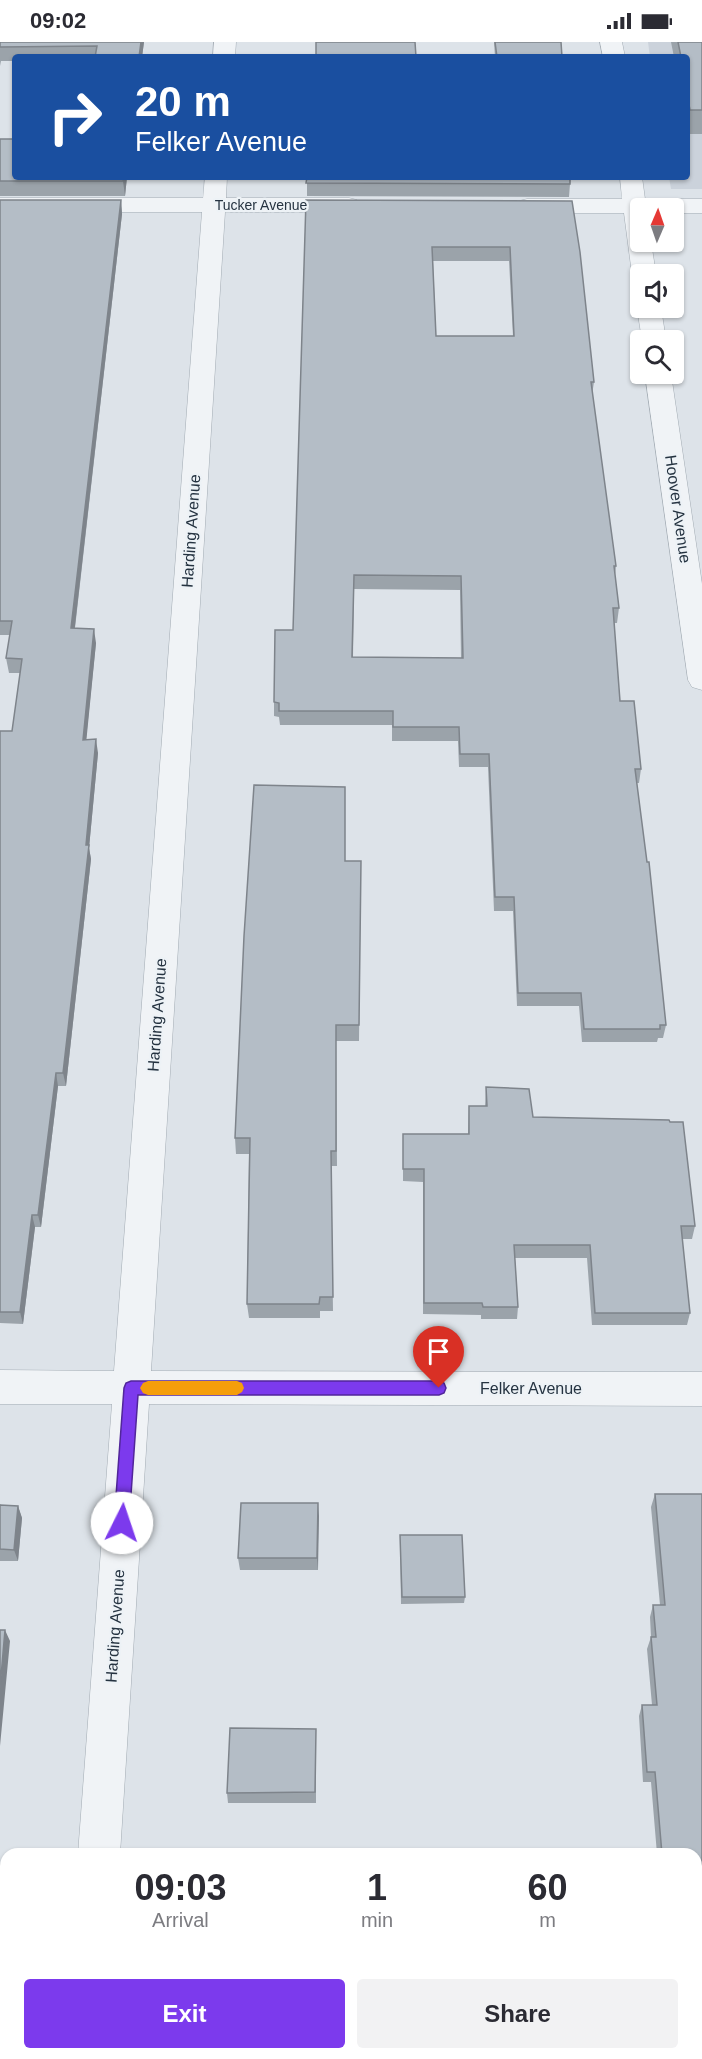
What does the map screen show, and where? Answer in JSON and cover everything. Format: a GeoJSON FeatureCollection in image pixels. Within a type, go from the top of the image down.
{"type":"FeatureCollection","features":[{"type":"Feature","properties":{"kind":"street"},"geometry":{"type":"LineString","coordinates":[[631,180],[633,198]]}},
{"type":"Feature","properties":{"kind":"street","name":"Tucker Avenue"},"geometry":{"type":"LineString","coordinates":[[0,205],[215,191],[376,205]]}},
{"type":"Feature","properties":{"kind":"street","name":"Harding Avenue"},"geometry":{"type":"LineString","coordinates":[[99,1848],[215,191]]}},
{"type":"Feature","properties":{"kind":"street"},"geometry":{"type":"LineString","coordinates":[[505,206],[630,206]]}},
{"type":"Feature","properties":{"kind":"street"},"geometry":{"type":"LineString","coordinates":[[684,206],[702,206]]}},
{"type":"Feature","properties":{"kind":"street","name":"Hoover Avenue"},"geometry":{"type":"LineString","coordinates":[[659,384],[702,680]]}},
{"type":"Feature","properties":{"kind":"street","name":"Felker Avenue"},"geometry":{"type":"LineString","coordinates":[[0,1387],[702,1389]]}},
{"type":"Feature","properties":{"kind":"shaded area"},"geometry":{"type":"Polygon","coordinates":[[[648,42],[702,42],[702,189],[671,189],[670,180],[690,180],[690,54],[650,54],[648,42]]]}},
{"type":"Feature","properties":{"kind":"building"},"geometry":{"type":"Polygon","coordinates":[[[0,42],[141,42],[139,54],[96,54],[97,46],[0,47],[0,42]]]}},
{"type":"Feature","properties":{"kind":"building"},"geometry":{"type":"Polygon","coordinates":[[[316,42],[415,42],[416,54],[316,54],[316,42]]]}},
{"type":"Feature","properties":{"kind":"building"},"geometry":{"type":"Polygon","coordinates":[[[495,42],[561,42],[562,54],[497,54],[495,42]]]}},
{"type":"Feature","properties":{"kind":"building"},"geometry":{"type":"Polygon","coordinates":[[[678,42],[702,42],[702,110],[690,110],[690,54],[680,54],[678,42]]]}},
{"type":"Feature","properties":{"kind":"building"},"geometry":{"type":"Polygon","coordinates":[[[0,139],[12,139],[12,180],[123,180],[123,181],[0,181],[0,139]]]}},
{"type":"Feature","properties":{"kind":"building"},"geometry":{"type":"Polygon","coordinates":[[[306,180],[570,180],[570,184],[306,183],[306,180]]]}},
{"type":"Feature","properties":{"kind":"building"},"geometry":{"type":"Polygon","coordinates":[[[0,200],[121,200],[71,628],[94,629],[83,740],[96,739],[86,845],[89,845],[63,1073],[56,1073],[38,1215],[32,1215],[20,1312],[0,1312],[0,731],[12,731],[22,659],[6,658],[12,621],[0,621],[0,200]]]}},
{"type":"Feature","properties":{"kind":"building"},"geometry":{"type":"Polygon","coordinates":[[[306,200],[572,201],[594,382],[591,382],[616,566],[614,566],[619,608],[613,608],[620,701],[634,701],[641,769],[635,769],[647,862],[649,862],[666,1025],[660,1025],[660,1029],[584,1029],[581,993],[518,993],[514,897],[495,897],[489,754],[460,754],[459,727],[393,727],[393,711],[279,711],[279,703],[274,702],[275,630],[293,630],[306,200]],[[432,247],[436,336],[514,336],[510,247],[432,247]],[[354,575],[352,657],[463,658],[461,576],[354,575]]]}},
{"type":"Feature","properties":{"kind":"building"},"geometry":{"type":"Polygon","coordinates":[[[254,785],[345,787],[345,861],[361,861],[359,1025],[336,1025],[336,1151],[331,1151],[333,1297],[320,1297],[319,1304],[247,1304],[250,1138],[235,1138],[244,936],[254,785]]]}},
{"type":"Feature","properties":{"kind":"building"},"geometry":{"type":"Polygon","coordinates":[[[486,1087],[529,1089],[533,1117],[683,1122],[695,1226],[681,1226],[690,1313],[595,1313],[590,1245],[514,1245],[518,1307],[483,1307],[482,1303],[424,1303],[424,1169],[403,1169],[403,1134],[469,1134],[469,1106],[487,1106],[486,1087]]]}},
{"type":"Feature","properties":{"kind":"building"},"geometry":{"type":"Polygon","coordinates":[[[655,1494],[702,1494],[702,1848],[661,1848],[655,1772],[647,1772],[642,1705],[657,1705],[651,1637],[656,1637],[653,1605],[665,1605],[655,1494]]]}},
{"type":"Feature","properties":{"kind":"building"},"geometry":{"type":"Polygon","coordinates":[[[241,1503],[318,1503],[317,1558],[238,1558],[241,1503]]]}},
{"type":"Feature","properties":{"kind":"building"},"geometry":{"type":"Polygon","coordinates":[[[0,1505],[18,1506],[14,1550],[0,1549],[0,1505]]]}},
{"type":"Feature","properties":{"kind":"building"},"geometry":{"type":"Polygon","coordinates":[[[400,1535],[462,1535],[465,1597],[402,1597],[400,1535]]]}},
{"type":"Feature","properties":{"kind":"building"},"geometry":{"type":"Polygon","coordinates":[[[0,1630],[5,1630],[0,1688],[0,1630]]]}},
{"type":"Feature","properties":{"kind":"building"},"geometry":{"type":"Polygon","coordinates":[[[230,1728],[316,1729],[315,1792],[227,1793],[230,1728]]]}},
{"type":"Feature","properties":{"kind":"slow traffic"},"geometry":{"type":"LineString","coordinates":[[148,1388],[237,1388]]}},
{"type":"Feature","properties":{"kind":"route"},"geometry":{"type":"LineString","coordinates":[[122,1523],[131,1388],[439,1388]]}}]}
